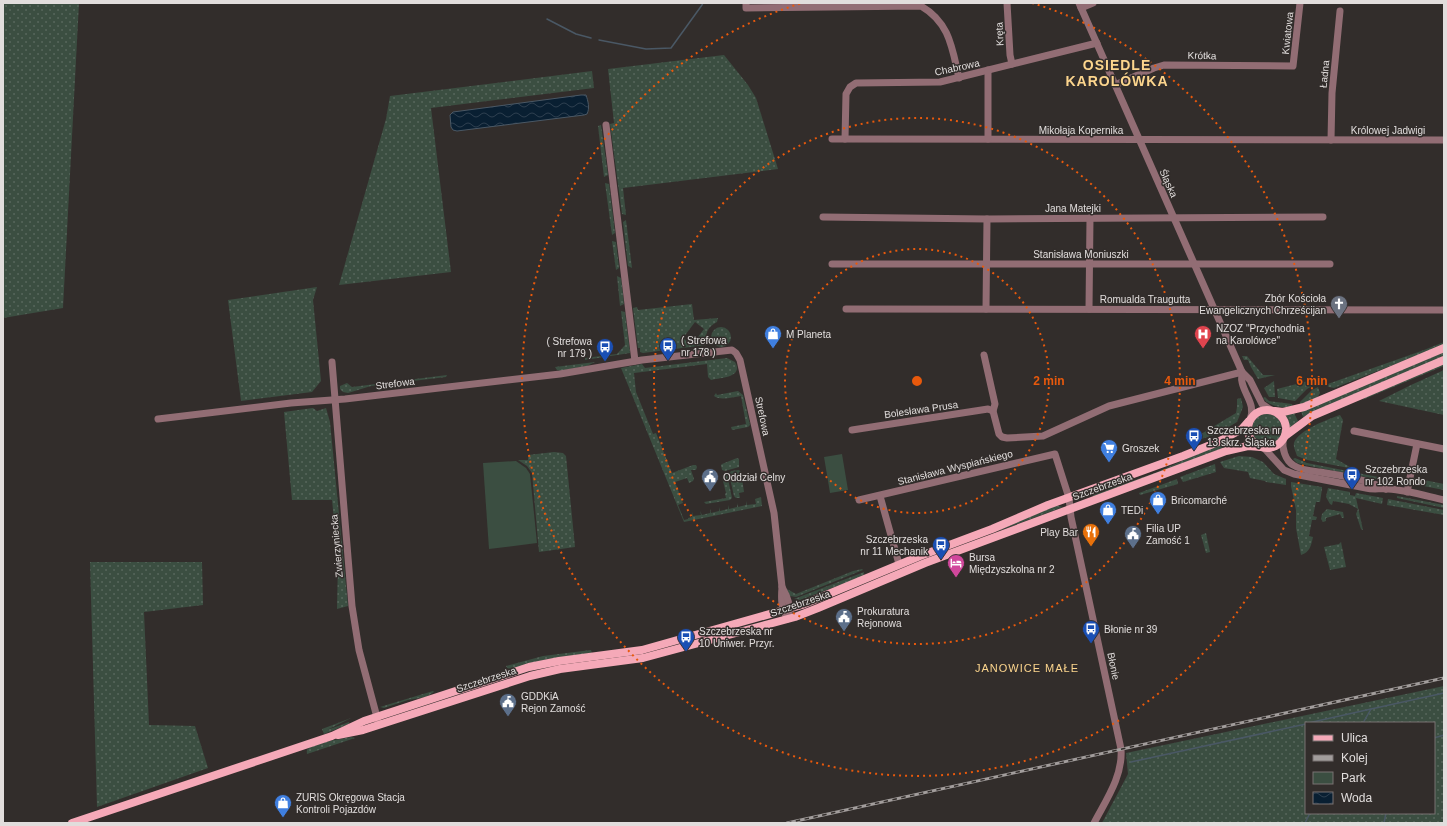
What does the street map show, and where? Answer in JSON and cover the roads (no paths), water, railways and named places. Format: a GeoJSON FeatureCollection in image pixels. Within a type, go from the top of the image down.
{"type":"FeatureCollection","features":[{"type":"Feature","properties":{"kind":"main road"},"geometry":{"type":"LineString","coordinates":[[1444,348],[1304,407],[1283,412],[1259,411],[1250,420],[1248,428],[1249,436],[1254,443],[1262,448],[1276,446],[1312,416],[1444,360]]}},
{"type":"Feature","properties":{"kind":"main road"},"geometry":{"type":"LineString","coordinates":[[1273,411],[1284,420],[1286,428],[1284,438]]}},
{"type":"Feature","properties":{"kind":"main road","name":"Szczebrzeska"},"geometry":{"type":"LineString","coordinates":[[72,823],[330,736],[348,734],[378,721],[529,667],[559,661],[621,654],[642,650],[787,610],[815,600],[899,564],[1225,439],[1242,429],[1250,420]]}},
{"type":"Feature","properties":{"kind":"main road","name":"Szczebrzeska"},"geometry":{"type":"LineString","coordinates":[[378,721],[530,676],[560,669],[643,658],[788,619],[925,563],[1226,451],[1248,446],[1262,448]]}},
{"type":"Feature","properties":{"kind":"street","name":"Kręta"},"geometry":{"type":"LineString","coordinates":[[1007,3],[1012,64]]}},
{"type":"Feature","properties":{"kind":"street"},"geometry":{"type":"LineString","coordinates":[[1080,6],[1094,3]]}},
{"type":"Feature","properties":{"kind":"street","name":"Kwiatowa"},"geometry":{"type":"LineString","coordinates":[[1294,66],[1300,3]]}},
{"type":"Feature","properties":{"kind":"street"},"geometry":{"type":"LineString","coordinates":[[746,5],[921,6],[928,10],[942,24],[947,32],[959,78]]}},
{"type":"Feature","properties":{"kind":"street","name":"Śląska"},"geometry":{"type":"LineString","coordinates":[[1080,6],[1242,372],[1250,380],[1262,404],[1273,411]]}},
{"type":"Feature","properties":{"kind":"street","name":"Ładna"},"geometry":{"type":"LineString","coordinates":[[1331,140],[1332,92],[1340,11]]}},
{"type":"Feature","properties":{"kind":"street","name":"Chabrowa"},"geometry":{"type":"LineString","coordinates":[[845,139],[845,97],[848,89],[854,84],[861,82],[940,82],[1096,43]]}},
{"type":"Feature","properties":{"kind":"street","name":"Krótka"},"geometry":{"type":"LineString","coordinates":[[1115,85],[1164,65],[1294,66]]}},
{"type":"Feature","properties":{"kind":"street"},"geometry":{"type":"LineString","coordinates":[[988,70],[988,139]]}},
{"type":"Feature","properties":{"kind":"street"},"geometry":{"type":"LineString","coordinates":[[606,124],[635,361]]}},
{"type":"Feature","properties":{"kind":"street","name":"Mikołaja Kopernika"},"geometry":{"type":"LineString","coordinates":[[832,139],[1331,140]]}},
{"type":"Feature","properties":{"kind":"street","name":"Królowej Jadwigi"},"geometry":{"type":"LineString","coordinates":[[1331,140],[1444,140]]}},
{"type":"Feature","properties":{"kind":"street","name":"Jana Matejki"},"geometry":{"type":"LineString","coordinates":[[823,218],[987,219],[1323,217]]}},
{"type":"Feature","properties":{"kind":"street"},"geometry":{"type":"LineString","coordinates":[[1089,309],[1090,218]]}},
{"type":"Feature","properties":{"kind":"street"},"geometry":{"type":"LineString","coordinates":[[986,309],[987,219]]}},
{"type":"Feature","properties":{"kind":"street","name":"Stanisława Moniuszki"},"geometry":{"type":"LineString","coordinates":[[832,264],[1330,264]]}},
{"type":"Feature","properties":{"kind":"street","name":"Romualda Traugutta"},"geometry":{"type":"LineString","coordinates":[[846,309],[1444,310]]}},
{"type":"Feature","properties":{"kind":"street","name":"Strefowa"},"geometry":{"type":"LineString","coordinates":[[158,419],[560,374],[635,361],[732,350],[738,355],[774,513],[782,587],[786,595],[787,610]]}},
{"type":"Feature","properties":{"kind":"street"},"geometry":{"type":"LineString","coordinates":[[984,355],[995,404],[994,411],[999,434],[1002,437],[1041,437],[1106,407],[1242,372]]}},
{"type":"Feature","properties":{"kind":"street","name":"Zwierzyniecka"},"geometry":{"type":"LineString","coordinates":[[332,362],[352,606],[359,650],[378,721]]}},
{"type":"Feature","properties":{"kind":"street","name":"Śląska"},"geometry":{"type":"LineString","coordinates":[[1242,372],[1242,382],[1252,406],[1252,415],[1250,420]]}},
{"type":"Feature","properties":{"kind":"street","name":"Bolesława Prusa"},"geometry":{"type":"LineString","coordinates":[[852,430],[988,409],[994,411]]}},
{"type":"Feature","properties":{"kind":"street"},"geometry":{"type":"LineString","coordinates":[[1354,432],[1444,449]]}},
{"type":"Feature","properties":{"kind":"street"},"geometry":{"type":"LineString","coordinates":[[1284,438],[1283,447],[1286,457],[1294,466],[1373,482],[1386,489]]}},
{"type":"Feature","properties":{"kind":"street"},"geometry":{"type":"LineString","coordinates":[[1407,492],[1417,444]]}},
{"type":"Feature","properties":{"kind":"street"},"geometry":{"type":"LineString","coordinates":[[1262,448],[1284,470],[1294,474],[1371,489],[1386,489],[1407,492],[1444,500]]}},
{"type":"Feature","properties":{"kind":"street","name":"Błonie"},"geometry":{"type":"LineString","coordinates":[[1055,454],[1069,498],[1121,755],[1121,764],[1118,775],[1094,823]]}},
{"type":"Feature","properties":{"kind":"street","name":"Stanisława Wyspiańskiego"},"geometry":{"type":"LineString","coordinates":[[859,500],[1055,454]]}},
{"type":"Feature","properties":{"kind":"street"},"geometry":{"type":"LineString","coordinates":[[880,496],[899,564]]}},
{"type":"Feature","properties":{"kind":"street"},"geometry":{"type":"LineString","coordinates":[[787,610],[788,619]]}},
{"type":"Feature","properties":{"kind":"water"},"geometry":{"type":"Polygon","coordinates":[[[586,95],[588,104],[587,114],[584,115],[457,131],[453,130],[451,127],[450,115],[453,112],[586,95]]]}},
{"type":"Feature","properties":{"kind":"waterway"},"geometry":{"type":"LineString","coordinates":[[599,40],[646,49],[671,48],[703,3]]}},
{"type":"Feature","properties":{"kind":"waterway"},"geometry":{"type":"LineString","coordinates":[[547,19],[576,34],[591,38]]}},
{"type":"Feature","properties":{"kind":"waterway"},"geometry":{"type":"LineString","coordinates":[[1364,722],[1371,709],[1444,693]]}},
{"type":"Feature","properties":{"kind":"waterway"},"geometry":{"type":"LineString","coordinates":[[1312,722],[1371,709]]}},
{"type":"Feature","properties":{"kind":"waterway"},"geometry":{"type":"LineString","coordinates":[[1131,762],[1305,724]]}},
{"type":"Feature","properties":{"kind":"waterway"},"geometry":{"type":"LineString","coordinates":[[1435,738],[1444,735]]}},
{"type":"Feature","properties":{"kind":"waterway"},"geometry":{"type":"LineString","coordinates":[[1305,823],[1310,814]]}},
{"type":"Feature","properties":{"kind":"waterway"},"geometry":{"type":"LineString","coordinates":[[1384,823],[1386,814]]}},
{"type":"Feature","properties":{"kind":"railway"},"geometry":{"type":"LineString","coordinates":[[787,823],[1444,678]]}},
{"type":"Feature","properties":{"kind":"place","name":"Zbór Kościoła Ewangelicznych Chrześcijan"},"geometry":{"type":"Point","coordinates":[1339,319]}},
{"type":"Feature","properties":{"kind":"place","name":"M Planeta"},"geometry":{"type":"Point","coordinates":[773,349]}},
{"type":"Feature","properties":{"kind":"place","name":"NZOZ \"Przychodnia na Karolówce\""},"geometry":{"type":"Point","coordinates":[1203,349]}},
{"type":"Feature","properties":{"kind":"place","name":"( Strefowa nr 178 )"},"geometry":{"type":"Point","coordinates":[668,361]}},
{"type":"Feature","properties":{"kind":"place","name":"( Strefowa nr 179 )"},"geometry":{"type":"Point","coordinates":[605,362]}},
{"type":"Feature","properties":{"kind":"place","name":"Szczebrzeska nr 13 skrz. Śląska"},"geometry":{"type":"Point","coordinates":[1194,451]}},
{"type":"Feature","properties":{"kind":"place","name":"Groszek"},"geometry":{"type":"Point","coordinates":[1109,463]}},
{"type":"Feature","properties":{"kind":"place","name":"Szczebrzeska nr 102 Rondo"},"geometry":{"type":"Point","coordinates":[1352,490]}},
{"type":"Feature","properties":{"kind":"place","name":"Oddział Celny"},"geometry":{"type":"Point","coordinates":[710,492]}},
{"type":"Feature","properties":{"kind":"place","name":"Bricomarché"},"geometry":{"type":"Point","coordinates":[1158,515]}},
{"type":"Feature","properties":{"kind":"place","name":"TEDi"},"geometry":{"type":"Point","coordinates":[1108,525]}},
{"type":"Feature","properties":{"kind":"place","name":"Play Bar"},"geometry":{"type":"Point","coordinates":[1091,547]}},
{"type":"Feature","properties":{"kind":"place","name":"Filia UP Zamość 1"},"geometry":{"type":"Point","coordinates":[1133,549]}},
{"type":"Feature","properties":{"kind":"place","name":"Szczebrzeska nr 11 Mechanik"},"geometry":{"type":"Point","coordinates":[941,560]}},
{"type":"Feature","properties":{"kind":"place","name":"Bursa Międzyszkolna nr 2"},"geometry":{"type":"Point","coordinates":[956,578]}},
{"type":"Feature","properties":{"kind":"place","name":"Prokuratura Rejonowa"},"geometry":{"type":"Point","coordinates":[844,632]}},
{"type":"Feature","properties":{"kind":"place","name":"Błonie nr 39"},"geometry":{"type":"Point","coordinates":[1091,644]}},
{"type":"Feature","properties":{"kind":"place","name":"Szczebrzeska nr 10 Uniwer. Przyr."},"geometry":{"type":"Point","coordinates":[686,652]}},
{"type":"Feature","properties":{"kind":"place","name":"GDDKiA Rejon Zamość"},"geometry":{"type":"Point","coordinates":[508,717]}},
{"type":"Feature","properties":{"kind":"place","name":"ZURIS Okręgowa Stacja Kontroli Pojazdów"},"geometry":{"type":"Point","coordinates":[283,818]}},
{"type":"Feature","properties":{"kind":"district","name":"OSIEDLE KAROLÓWKA"},"geometry":{"type":"Point","coordinates":[1117,74]}},
{"type":"Feature","properties":{"kind":"district","name":"JANOWICE MAŁE"},"geometry":{"type":"Point","coordinates":[1027,668]}}]}
